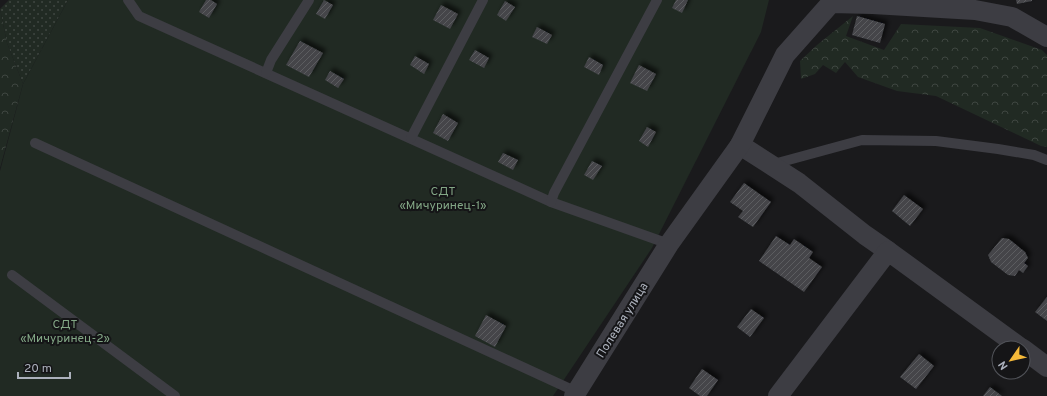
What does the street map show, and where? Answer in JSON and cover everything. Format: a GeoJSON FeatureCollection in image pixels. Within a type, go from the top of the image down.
{"type":"FeatureCollection","features":[{"type":"Feature","properties":{"kind":"street"},"geometry":{"type":"LineString","coordinates":[[832,2],[975,10],[1012,17],[1047,37]]}},
{"type":"Feature","properties":{"kind":"street","name":"Полевая улица"},"geometry":{"type":"LineString","coordinates":[[575,394],[669,244],[740,145],[785,54],[832,2]]}},
{"type":"Feature","properties":{"kind":"street"},"geometry":{"type":"LineString","coordinates":[[740,145],[799,183],[865,234],[1010,340]]}},
{"type":"Feature","properties":{"kind":"street"},"geometry":{"type":"LineString","coordinates":[[778,396],[888,251]]}},
{"type":"Feature","properties":{"kind":"street"},"geometry":{"type":"LineString","coordinates":[[1031,355],[1047,367]]}},
{"type":"Feature","properties":{"kind":"lane"},"geometry":{"type":"LineString","coordinates":[[128,0],[139,16],[550,202],[669,244]]}},
{"type":"Feature","properties":{"kind":"lane"},"geometry":{"type":"LineString","coordinates":[[266,73],[271,60],[309,0]]}},
{"type":"Feature","properties":{"kind":"lane"},"geometry":{"type":"LineString","coordinates":[[411,138],[483,0]]}},
{"type":"Feature","properties":{"kind":"lane"},"geometry":{"type":"LineString","coordinates":[[550,202],[657,0]]}},
{"type":"Feature","properties":{"kind":"lane"},"geometry":{"type":"LineString","coordinates":[[770,165],[862,140],[936,142],[998,149],[1034,155],[1047,160]]}},
{"type":"Feature","properties":{"kind":"lane"},"geometry":{"type":"LineString","coordinates":[[35,143],[575,394]]}},
{"type":"Feature","properties":{"kind":"lane"},"geometry":{"type":"LineString","coordinates":[[12,275],[175,396]]}},
{"type":"Feature","properties":{"kind":"green space"},"geometry":{"type":"Polygon","coordinates":[[[9,0],[68,0],[23,84],[7,43],[0,9],[9,0]]]}},
{"type":"Feature","properties":{"kind":"green space","name":"СДТ «Мичуринец-1»"},"geometry":{"type":"Polygon","coordinates":[[[68,0],[769,0],[761,32],[652,248],[553,396],[0,396],[0,171],[23,84],[68,0]]]}},
{"type":"Feature","properties":{"kind":"green space"},"geometry":{"type":"Polygon","coordinates":[[[0,9],[7,43],[23,84],[0,168],[0,9]]]}},
{"type":"Feature","properties":{"kind":"green space"},"geometry":{"type":"Polygon","coordinates":[[[853,16],[846,36],[884,50],[901,24],[980,28],[1042,50],[1047,55],[1047,147],[1041,146],[936,96],[897,91],[858,77],[845,62],[836,73],[823,65],[815,74],[801,79],[800,61],[853,16]]]}},
{"type":"Feature","properties":{"kind":"building"},"geometry":{"type":"Polygon","coordinates":[[[206,0],[211,0],[217,4],[209,18],[199,12],[206,0]]]}},
{"type":"Feature","properties":{"kind":"building"},"geometry":{"type":"Polygon","coordinates":[[[324,0],[333,5],[325,19],[316,14],[324,0]]]}},
{"type":"Feature","properties":{"kind":"building"},"geometry":{"type":"Polygon","coordinates":[[[676,0],[688,0],[682,13],[672,8],[676,0]]]}},
{"type":"Feature","properties":{"kind":"building"},"geometry":{"type":"Polygon","coordinates":[[[1016,0],[1032,0],[1032,1],[1017,4],[1016,0]]]}},
{"type":"Feature","properties":{"kind":"building"},"geometry":{"type":"Polygon","coordinates":[[[505,1],[515,7],[506,21],[497,15],[505,1]]]}},
{"type":"Feature","properties":{"kind":"building"},"geometry":{"type":"Polygon","coordinates":[[[441,5],[458,14],[450,29],[433,20],[441,5]]]}},
{"type":"Feature","properties":{"kind":"building"},"geometry":{"type":"Polygon","coordinates":[[[857,16],[885,24],[880,43],[852,35],[857,16]]]}},
{"type":"Feature","properties":{"kind":"building"},"geometry":{"type":"Polygon","coordinates":[[[537,27],[552,35],[547,44],[532,37],[537,27]]]}},
{"type":"Feature","properties":{"kind":"building"},"geometry":{"type":"Polygon","coordinates":[[[300,41],[323,53],[309,77],[286,65],[300,41]]]}},
{"type":"Feature","properties":{"kind":"building"},"geometry":{"type":"Polygon","coordinates":[[[475,50],[489,58],[484,68],[469,60],[475,50]]]}},
{"type":"Feature","properties":{"kind":"building"},"geometry":{"type":"Polygon","coordinates":[[[415,56],[429,64],[424,74],[410,65],[415,56]]]}},
{"type":"Feature","properties":{"kind":"building"},"geometry":{"type":"Polygon","coordinates":[[[589,57],[603,65],[599,75],[584,67],[589,57]]]}},
{"type":"Feature","properties":{"kind":"building"},"geometry":{"type":"Polygon","coordinates":[[[639,65],[656,74],[647,91],[630,83],[639,65]]]}},
{"type":"Feature","properties":{"kind":"building"},"geometry":{"type":"Polygon","coordinates":[[[330,71],[344,79],[338,88],[325,80],[330,71]]]}},
{"type":"Feature","properties":{"kind":"building"},"geometry":{"type":"Polygon","coordinates":[[[443,114],[458,123],[448,141],[433,133],[443,114]]]}},
{"type":"Feature","properties":{"kind":"building"},"geometry":{"type":"Polygon","coordinates":[[[647,127],[656,132],[648,147],[639,141],[647,127]]]}},
{"type":"Feature","properties":{"kind":"building"},"geometry":{"type":"Polygon","coordinates":[[[503,153],[518,160],[513,170],[498,162],[503,153]]]}},
{"type":"Feature","properties":{"kind":"building"},"geometry":{"type":"Polygon","coordinates":[[[592,161],[602,166],[593,180],[584,175],[592,161]]]}},
{"type":"Feature","properties":{"kind":"building"},"geometry":{"type":"Polygon","coordinates":[[[744,183],[771,202],[753,227],[738,217],[743,211],[730,202],[744,183]]]}},
{"type":"Feature","properties":{"kind":"building"},"geometry":{"type":"Polygon","coordinates":[[[904,195],[923,209],[910,226],[892,211],[904,195]]]}},
{"type":"Feature","properties":{"kind":"building"},"geometry":{"type":"Polygon","coordinates":[[[776,236],[790,245],[794,239],[813,252],[809,258],[822,267],[804,292],[759,261],[776,236]]]}},
{"type":"Feature","properties":{"kind":"building"},"geometry":{"type":"Polygon","coordinates":[[[1002,238],[1009,239],[1025,252],[1028,258],[1024,263],[1028,266],[1023,273],[1019,270],[1015,276],[1008,275],[991,262],[988,255],[1002,238]]]}},
{"type":"Feature","properties":{"kind":"building"},"geometry":{"type":"Polygon","coordinates":[[[1047,297],[1047,321],[1035,312],[1047,297]]]}},
{"type":"Feature","properties":{"kind":"building"},"geometry":{"type":"Polygon","coordinates":[[[751,309],[764,318],[750,337],[737,327],[751,309]]]}},
{"type":"Feature","properties":{"kind":"building"},"geometry":{"type":"Polygon","coordinates":[[[486,315],[506,326],[495,347],[475,336],[486,315]]]}},
{"type":"Feature","properties":{"kind":"building"},"geometry":{"type":"Polygon","coordinates":[[[919,354],[934,366],[916,389],[900,377],[919,354]]]}},
{"type":"Feature","properties":{"kind":"building"},"geometry":{"type":"Polygon","coordinates":[[[702,369],[718,380],[707,396],[700,396],[689,388],[702,369]]]}},
{"type":"Feature","properties":{"kind":"building"},"geometry":{"type":"Polygon","coordinates":[[[990,387],[1002,396],[983,396],[990,387]]]}},
{"type":"Feature","properties":{"kind":"park label","name":"СДТ «Мичуринец-2»"},"geometry":{"type":"Point","coordinates":[65,331]}}]}
